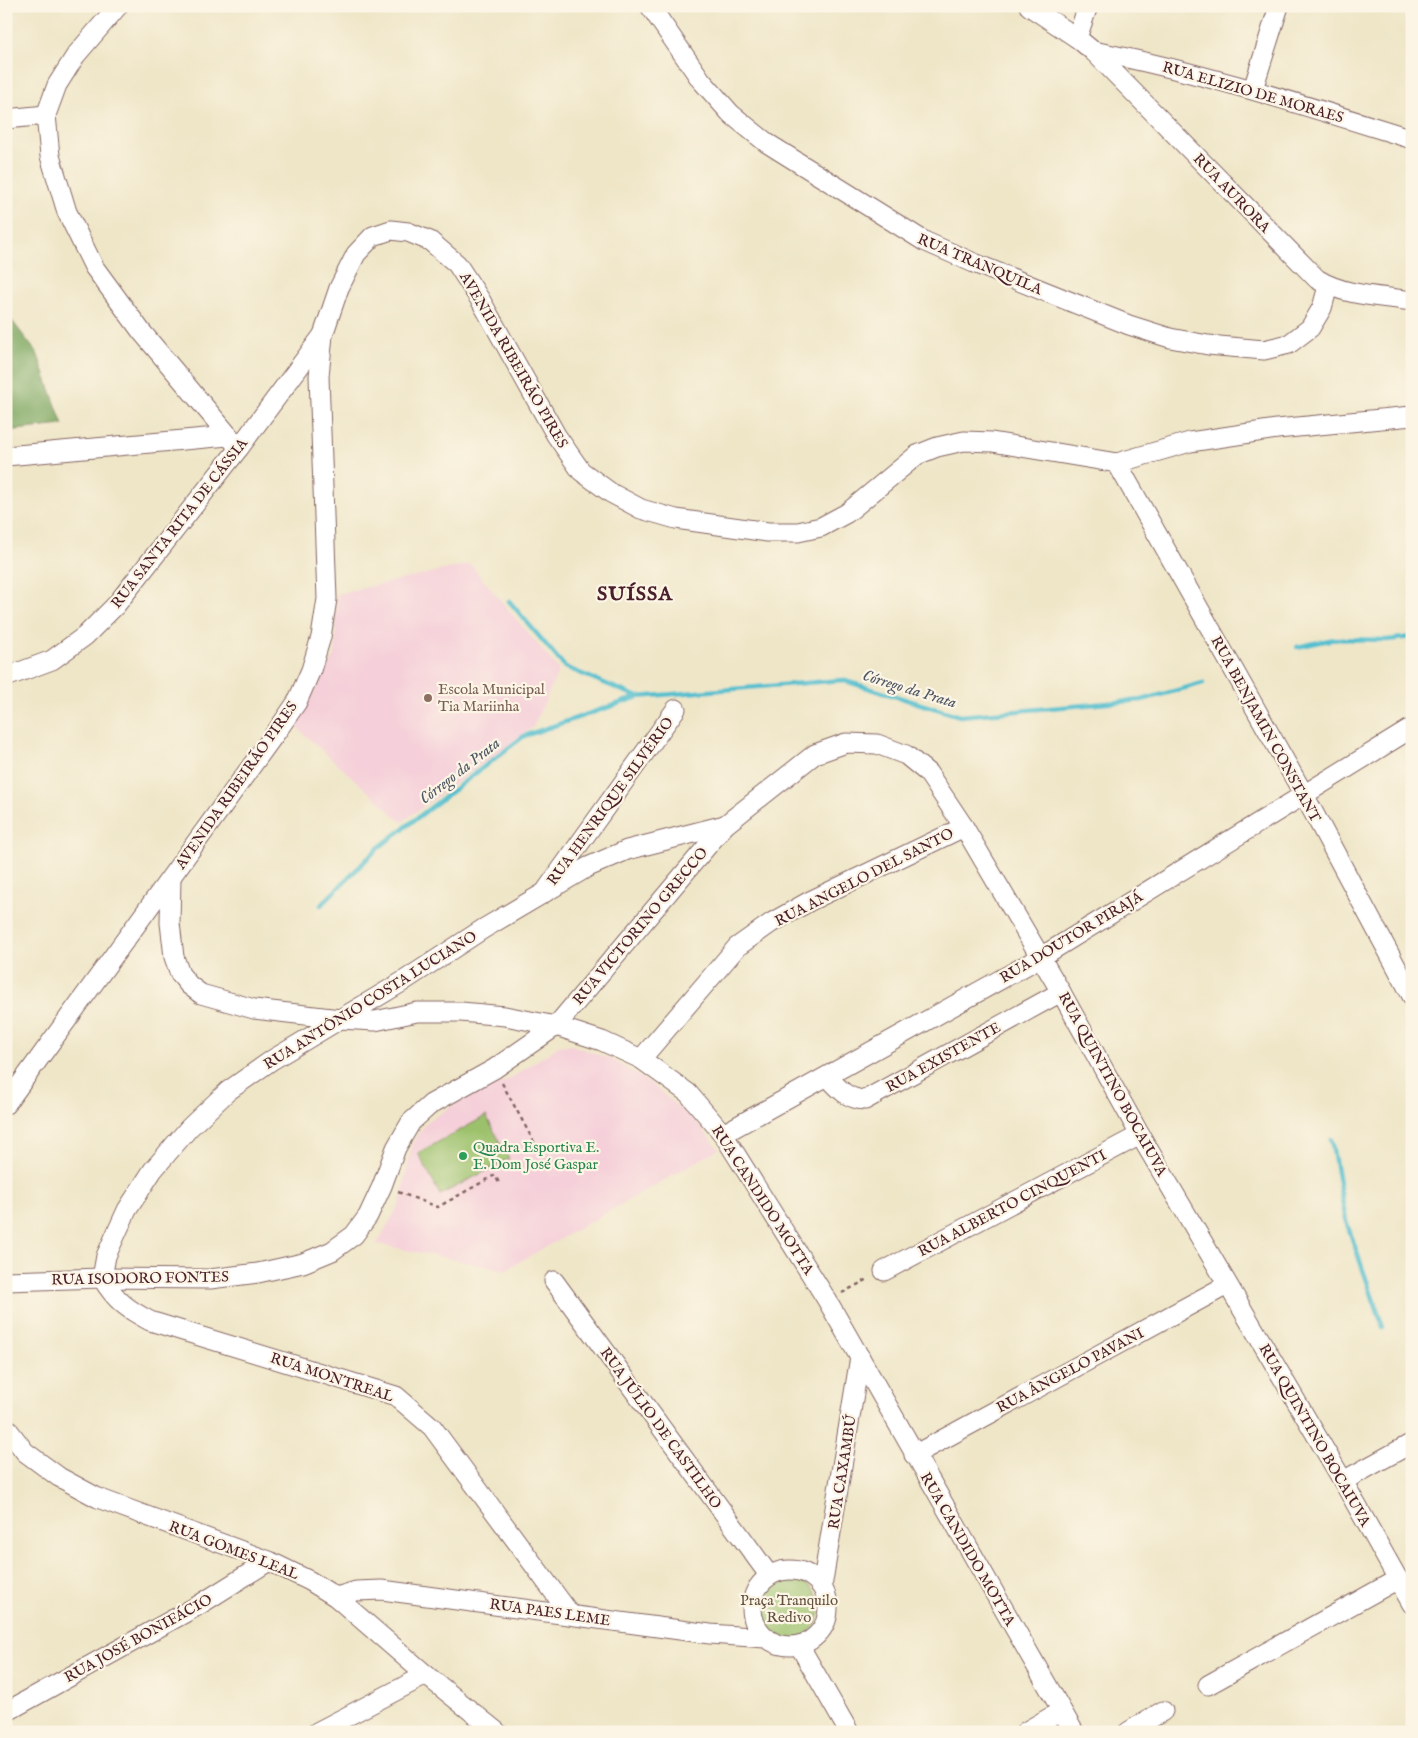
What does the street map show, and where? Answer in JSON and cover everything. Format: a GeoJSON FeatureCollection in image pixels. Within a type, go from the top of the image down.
{"type":"FeatureCollection","features":[{"type":"Feature","properties":{"kind":"street"},"geometry":{"type":"LineString","coordinates":[[118,6],[76,55],[57,85],[46,115],[50,156],[67,212],[94,267],[141,331],[233,442]]}},
{"type":"Feature","properties":{"kind":"street","name":"RUA TRANQUILA"},"geometry":{"type":"LineString","coordinates":[[650,6],[701,80],[731,114],[767,144],[924,241],[974,263],[1129,325],[1170,338],[1208,345],[1264,350],[1289,344],[1310,328],[1322,308],[1328,286]]}},
{"type":"Feature","properties":{"kind":"street","name":"RUA AURORA"},"geometry":{"type":"LineString","coordinates":[[1029,6],[1094,51],[1317,279],[1328,286],[1412,301]]}},
{"type":"Feature","properties":{"kind":"street"},"geometry":{"type":"LineString","coordinates":[[1077,38],[1088,6]]}},
{"type":"Feature","properties":{"kind":"street"},"geometry":{"type":"LineString","coordinates":[[1253,89],[1279,6]]}},
{"type":"Feature","properties":{"kind":"street","name":"RUA ELIZIO DE MORAES"},"geometry":{"type":"LineString","coordinates":[[1094,51],[1149,62],[1253,89],[1412,139]]}},
{"type":"Feature","properties":{"kind":"street"},"geometry":{"type":"LineString","coordinates":[[6,119],[46,115]]}},
{"type":"Feature","properties":{"kind":"street","name":"AVENIDA RIBEIRÃO PIRES"},"geometry":{"type":"LineString","coordinates":[[6,1104],[296,702],[311,670],[321,637],[327,599],[319,376],[323,335],[339,288],[356,254],[373,236],[391,230],[408,232],[430,241],[457,264],[482,301],[556,435],[581,471],[611,493],[641,509],[676,519],[768,532],[798,532],[821,527],[847,513],[917,455],[938,447],[964,441],[992,442],[1117,463],[1190,442],[1277,429],[1412,416]]}},
{"type":"Feature","properties":{"kind":"street","name":"RUA SANTA RITA DE CÁSSIA"},"geometry":{"type":"LineString","coordinates":[[6,677],[52,660],[85,636],[116,605],[143,574],[233,442],[323,335]]}},
{"type":"Feature","properties":{"kind":"street"},"geometry":{"type":"LineString","coordinates":[[6,456],[233,442]]}},
{"type":"Feature","properties":{"kind":"street","name":"RUA BENJAMIN CONSTANT"},"geometry":{"type":"LineString","coordinates":[[1117,463],[1303,793],[1412,996]]}},
{"type":"Feature","properties":{"kind":"street","name":"RUA HENRIQUE SILVÉRIO"},"geometry":{"type":"LineString","coordinates":[[545,892],[676,709]]}},
{"type":"Feature","properties":{"kind":"street","name":"RUA DOUTOR PIRAJÁ"},"geometry":{"type":"LineString","coordinates":[[723,1134],[1041,957],[1303,793],[1412,728]]}},
{"type":"Feature","properties":{"kind":"street","name":"RUA QUINTINO BOCAIUVA"},"geometry":{"type":"LineString","coordinates":[[725,825],[815,754],[846,743],[877,744],[906,755],[928,773],[964,827],[1062,992],[1140,1134],[1227,1286],[1343,1480],[1412,1604]]}},
{"type":"Feature","properties":{"kind":"street","name":"RUA ANTÔNIO COSTA LUCIANO"},"geometry":{"type":"LineString","coordinates":[[102,1278],[106,1256],[127,1210],[154,1170],[189,1128],[228,1091],[272,1060],[588,867],[627,850],[725,825]]}},
{"type":"Feature","properties":{"kind":"street","name":"RUA VICTORINO GRECCO"},"geometry":{"type":"LineString","coordinates":[[556,1026],[725,825]]}},
{"type":"Feature","properties":{"kind":"street","name":"RUA ANGELO DEL SANTO"},"geometry":{"type":"LineString","coordinates":[[641,1059],[737,947],[810,901],[964,827]]}},
{"type":"Feature","properties":{"kind":"street","name":"RUA CANDIDO MOTTA"},"geometry":{"type":"LineString","coordinates":[[170,878],[170,923],[174,957],[180,974],[189,985],[201,994],[254,1009],[340,1019],[375,1021],[417,1012],[461,1012],[505,1016],[556,1026],[602,1041],[641,1059],[688,1093],[723,1134],[827,1300],[1074,1732]]}},
{"type":"Feature","properties":{"kind":"street","name":"RUA EXISTENTE"},"geometry":{"type":"LineString","coordinates":[[828,1077],[846,1095],[865,1100],[1062,992]]}},
{"type":"Feature","properties":{"kind":"street","name":"RUA ISODORO FONTES"},"geometry":{"type":"LineString","coordinates":[[6,1281],[102,1278],[210,1279],[258,1273],[303,1263],[332,1251],[354,1235],[368,1216],[382,1186],[396,1148],[411,1122],[431,1104],[494,1068],[556,1026]]}},
{"type":"Feature","properties":{"kind":"street","name":"RUA ALBERTO CINQUENTI"},"geometry":{"type":"LineString","coordinates":[[884,1270],[1140,1134]]}},
{"type":"Feature","properties":{"kind":"street","name":"RUA MONTREAL"},"geometry":{"type":"LineString","coordinates":[[102,1278],[113,1297],[128,1310],[150,1322],[396,1396],[432,1427],[570,1614]]}},
{"type":"Feature","properties":{"kind":"street","name":"RUA JÚLIO DE CASTILHO"},"geometry":{"type":"LineString","coordinates":[[554,1281],[769,1575]]}},
{"type":"Feature","properties":{"kind":"street","name":"RUA ÂNGELO PAVANI"},"geometry":{"type":"LineString","coordinates":[[914,1455],[1227,1286]]}},
{"type":"Feature","properties":{"kind":"street","name":"RUA CAXAMBÚ"},"geometry":{"type":"LineString","coordinates":[[822,1587],[860,1357]]}},
{"type":"Feature","properties":{"kind":"street","name":"RUA GOMES LEAL"},"geometry":{"type":"LineString","coordinates":[[6,1427],[32,1457],[59,1477],[98,1498],[269,1560],[336,1597],[426,1675],[497,1732]]}},
{"type":"Feature","properties":{"kind":"street"},"geometry":{"type":"LineString","coordinates":[[1343,1480],[1412,1443]]}},
{"type":"Feature","properties":{"kind":"street","name":"RUA JOSÉ BONIFÁCIO"},"geometry":{"type":"LineString","coordinates":[[6,1712],[199,1605],[269,1560]]}},
{"type":"Feature","properties":{"kind":"street"},"geometry":{"type":"LineString","coordinates":[[792,1569],[804,1572],[814,1578],[822,1587],[827,1598],[828,1610],[825,1622],[815,1636],[799,1645],[787,1646],[776,1644],[765,1638],[757,1629],[751,1606],[760,1583],[769,1575],[780,1570],[792,1569]]}},
{"type":"Feature","properties":{"kind":"street"},"geometry":{"type":"LineString","coordinates":[[1208,1686],[1398,1580]]}},
{"type":"Feature","properties":{"kind":"street","name":"RUA PAES LEME"},"geometry":{"type":"LineString","coordinates":[[336,1597],[356,1591],[382,1590],[710,1634],[765,1638]]}},
{"type":"Feature","properties":{"kind":"street"},"geometry":{"type":"LineString","coordinates":[[799,1645],[849,1732]]}},
{"type":"Feature","properties":{"kind":"street"},"geometry":{"type":"LineString","coordinates":[[317,1732],[426,1675]]}},
{"type":"Feature","properties":{"kind":"street"},"geometry":{"type":"LineString","coordinates":[[1025,1732],[1061,1711]]}},
{"type":"Feature","properties":{"kind":"street"},"geometry":{"type":"LineString","coordinates":[[1128,1732],[1163,1711]]}},
{"type":"Feature","properties":{"kind":"path"},"geometry":{"type":"LineString","coordinates":[[494,1068],[535,1144]]}},
{"type":"Feature","properties":{"kind":"path"},"geometry":{"type":"LineString","coordinates":[[382,1186],[438,1207],[495,1175],[499,1183]]}},
{"type":"Feature","properties":{"kind":"path"},"geometry":{"type":"LineString","coordinates":[[827,1300],[884,1270]]}},
{"type":"Feature","properties":{"kind":"shaded area","name":"Escola Municipal Tia Mariinha"},"geometry":{"type":"Polygon","coordinates":[[[470,564],[559,670],[533,727],[402,822],[295,726],[335,655],[337,594],[470,564]]]}},
{"type":"Feature","properties":{"kind":"shaded area"},"geometry":{"type":"Polygon","coordinates":[[[571,1045],[611,1059],[649,1082],[696,1122],[719,1149],[505,1270],[377,1244],[400,1203],[411,1148],[417,1135],[428,1121],[457,1103],[510,1079],[559,1046],[571,1045]]]}},
{"type":"Feature","properties":{"kind":"green space"},"geometry":{"type":"Polygon","coordinates":[[[6,313],[37,353],[63,425],[6,431],[6,313]]]}},
{"type":"Feature","properties":{"kind":"green space","name":"Quadra Esportiva E. E. Dom José Gaspar"},"geometry":{"type":"Polygon","coordinates":[[[486,1116],[509,1159],[440,1195],[418,1153],[486,1116]]]}},
{"type":"Feature","properties":{"kind":"green space","name":"Praça Tranquilo Redivo"},"geometry":{"type":"Polygon","coordinates":[[[789,1578],[801,1580],[811,1587],[818,1597],[820,1609],[818,1621],[811,1631],[801,1638],[789,1640],[777,1638],[767,1631],[760,1621],[758,1609],[760,1597],[767,1587],[777,1580],[789,1578]]]}},
{"type":"Feature","properties":{"kind":"waterway","name":"Córrego da Prata"},"geometry":{"type":"LineString","coordinates":[[509,601],[565,667],[638,697]]}},
{"type":"Feature","properties":{"kind":"waterway","name":"Córrego da Prata"},"geometry":{"type":"LineString","coordinates":[[1297,647],[1334,639],[1387,640],[1412,637]]}},
{"type":"Feature","properties":{"kind":"waterway","name":"Córrego da Prata"},"geometry":{"type":"LineString","coordinates":[[321,905],[378,848],[524,736],[638,697],[842,680],[960,716],[1142,700],[1203,683]]}},
{"type":"Feature","properties":{"kind":"waterway"},"geometry":{"type":"LineString","coordinates":[[1331,1139],[1346,1221],[1383,1327]]}},
{"type":"Feature","properties":{"kind":"place","name":"Escola Municipal Tia Mariinha"},"geometry":{"type":"Point","coordinates":[428,698]}},
{"type":"Feature","properties":{"kind":"place","name":"Quadra Esportiva E. E. Dom José Gaspar"},"geometry":{"type":"Point","coordinates":[463,1156]}},
{"type":"Feature","properties":{"kind":"district","name":"SUÍSSA"},"geometry":{"type":"Point","coordinates":[635,593]}}]}
